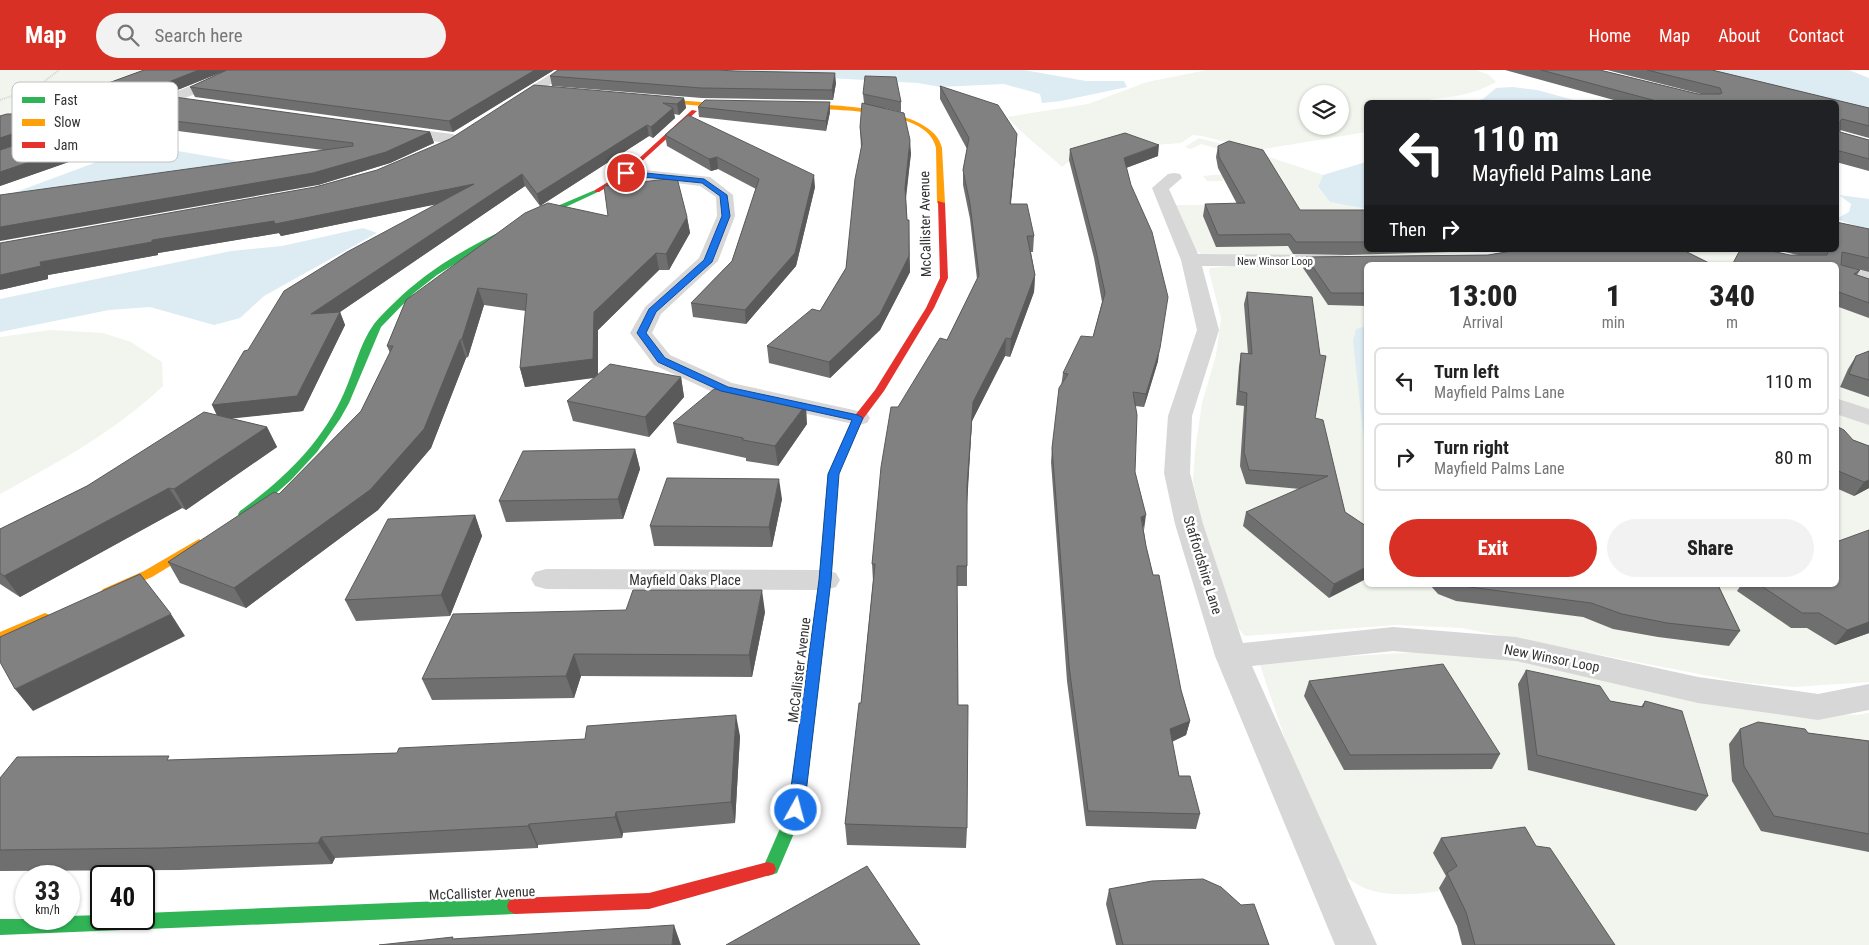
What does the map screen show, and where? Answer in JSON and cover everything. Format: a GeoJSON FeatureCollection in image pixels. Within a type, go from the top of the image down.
{"type":"FeatureCollection","features":[{"type":"Feature","properties":{"kind":"street"},"geometry":{"type":"LineString","coordinates":[[178,97],[243,70]]}},
{"type":"Feature","properties":{"kind":"street"},"geometry":{"type":"LineString","coordinates":[[493,115],[566,70]]}},
{"type":"Feature","properties":{"kind":"street"},"geometry":{"type":"LineString","coordinates":[[532,90],[552,92]]}},
{"type":"Feature","properties":{"kind":"street"},"geometry":{"type":"LineString","coordinates":[[632,98],[702,104],[747,103]]}},
{"type":"Feature","properties":{"kind":"street"},"geometry":{"type":"LineString","coordinates":[[178,101],[199,103]]}},
{"type":"Feature","properties":{"kind":"street"},"geometry":{"type":"LineString","coordinates":[[234,521],[276,491],[316,446],[344,404],[375,328],[405,294],[457,259],[517,226],[599,190],[626,173],[702,104]]}},
{"type":"Feature","properties":{"kind":"street","name":"McCallister Avenue"},"geometry":{"type":"LineString","coordinates":[[0,927],[649,901],[772,868],[796,810],[825,580],[833,474],[858,418],[879,391],[930,308],[944,278],[938,141],[928,127],[894,116],[860,109],[783,104]]}},
{"type":"Feature","properties":{"kind":"street"},"geometry":{"type":"LineString","coordinates":[[380,130],[453,139]]}},
{"type":"Feature","properties":{"kind":"street"},"geometry":{"type":"LineString","coordinates":[[431,152],[469,130]]}},
{"type":"Feature","properties":{"kind":"street"},"geometry":{"type":"LineString","coordinates":[[626,173],[704,181],[724,195],[726,216],[708,262],[652,311],[642,333],[662,360],[725,389],[858,418]]}},
{"type":"Feature","properties":{"kind":"street","name":"Staffordshire Lane"},"geometry":{"type":"LineString","coordinates":[[1174,178],[1160,188],[1191,260],[1208,330],[1180,416],[1178,473],[1189,524],[1231,656],[1356,945]]}},
{"type":"Feature","properties":{"kind":"street","name":"New Winsor Loop"},"geometry":{"type":"LineString","coordinates":[[1191,260],[1360,262]]}},
{"type":"Feature","properties":{"kind":"street"},"geometry":{"type":"LineString","coordinates":[[1839,272],[1869,278]]}},
{"type":"Feature","properties":{"kind":"street"},"geometry":{"type":"LineString","coordinates":[[1839,406],[1869,418]]}},
{"type":"Feature","properties":{"kind":"street"},"geometry":{"type":"LineString","coordinates":[[96,596],[148,574],[211,536]]}},
{"type":"Feature","properties":{"kind":"street","name":"Mayfield Oaks Place"},"geometry":{"type":"LineString","coordinates":[[546,579],[825,580]]}},
{"type":"Feature","properties":{"kind":"street"},"geometry":{"type":"LineString","coordinates":[[0,637],[52,615]]}},
{"type":"Feature","properties":{"kind":"street","name":"New Winsor Loop"},"geometry":{"type":"LineString","coordinates":[[1231,656],[1394,639],[1516,649],[1698,690],[1818,707],[1869,697]]}},
{"type":"Feature","properties":{"kind":"path"},"geometry":{"type":"LineString","coordinates":[[44,82],[59,70]]}},
{"type":"Feature","properties":{"kind":"path"},"geometry":{"type":"LineString","coordinates":[[0,100],[12,96]]}},
{"type":"Feature","properties":{"kind":"shaded area"},"geometry":{"type":"Polygon","coordinates":[[[0,70],[161,70],[125,82],[12,82],[12,119],[0,123],[0,70]]]}},
{"type":"Feature","properties":{"kind":"shaded area"},"geometry":{"type":"Polygon","coordinates":[[[685,70],[1024,70],[1086,81],[1124,81],[1127,87],[1061,101],[1042,103],[1040,94],[1004,84],[940,87],[918,83],[685,70]]]}},
{"type":"Feature","properties":{"kind":"shaded area"},"geometry":{"type":"Polygon","coordinates":[[[1207,70],[1476,70],[1489,75],[1496,82],[1472,92],[1430,100],[1364,100],[1364,132],[1349,135],[1349,85],[1299,85],[1299,135],[1348,135],[1258,150],[1193,135],[1181,143],[1153,145],[1073,158],[1062,167],[1007,117],[1088,104],[1147,82],[1207,70]]]}},
{"type":"Feature","properties":{"kind":"shaded area"},"geometry":{"type":"Polygon","coordinates":[[[1691,70],[1849,70],[1869,78],[1869,115],[1839,103],[1839,100],[1827,100],[1691,70]]]}},
{"type":"Feature","properties":{"kind":"shaded area"},"geometry":{"type":"Polygon","coordinates":[[[1513,87],[1537,90],[1574,100],[1478,100],[1483,99],[1496,88],[1513,87]]]}},
{"type":"Feature","properties":{"kind":"shaded area"},"geometry":{"type":"Polygon","coordinates":[[[1199,138],[1257,153],[1323,175],[1318,188],[1330,202],[1364,209],[1364,252],[1471,252],[1410,257],[1201,254],[1195,249],[1174,205],[1236,205],[1272,179],[1223,178],[1223,181],[1207,181],[1203,176],[1235,173],[1227,151],[1201,144],[1191,149],[1185,147],[1199,138]]]}},
{"type":"Feature","properties":{"kind":"shaded area"},"geometry":{"type":"Polygon","coordinates":[[[178,151],[237,161],[236,167],[0,198],[94,163],[178,162],[178,151]]]}},
{"type":"Feature","properties":{"kind":"shaded area"},"geometry":{"type":"Polygon","coordinates":[[[1364,163],[1364,209],[1330,202],[1318,187],[1323,175],[1364,163]]]}},
{"type":"Feature","properties":{"kind":"shaded area"},"geometry":{"type":"Polygon","coordinates":[[[1839,195],[1869,199],[1869,230],[1839,220],[1839,217],[1849,212],[1851,204],[1839,195]]]}},
{"type":"Feature","properties":{"kind":"shaded area"},"geometry":{"type":"Polygon","coordinates":[[[363,228],[377,233],[264,296],[240,318],[214,325],[150,307],[109,310],[0,332],[0,299],[231,251],[282,246],[363,228]]]}},
{"type":"Feature","properties":{"kind":"shaded area"},"geometry":{"type":"Polygon","coordinates":[[[1550,252],[1732,252],[1779,262],[1478,262],[1550,252]]]}},
{"type":"Feature","properties":{"kind":"shaded area"},"geometry":{"type":"Polygon","coordinates":[[[1235,266],[1364,267],[1364,587],[1839,587],[1839,411],[1869,422],[1869,682],[1793,687],[1740,682],[1462,628],[1396,625],[1245,636],[1238,628],[1203,526],[1193,482],[1195,451],[1202,403],[1216,355],[1221,318],[1209,271],[1210,268],[1235,266]]]}},
{"type":"Feature","properties":{"kind":"shaded area"},"geometry":{"type":"Polygon","coordinates":[[[1839,275],[1869,282],[1869,410],[1839,398],[1839,275]]]}},
{"type":"Feature","properties":{"kind":"shaded area"},"geometry":{"type":"Polygon","coordinates":[[[1364,327],[1364,441],[1353,341],[1356,329],[1364,327]]]}},
{"type":"Feature","properties":{"kind":"shaded area"},"geometry":{"type":"Polygon","coordinates":[[[50,330],[103,333],[131,342],[162,362],[163,386],[144,403],[105,432],[65,458],[0,494],[0,337],[50,330]]]}},
{"type":"Feature","properties":{"kind":"shaded area"},"geometry":{"type":"Polygon","coordinates":[[[1417,652],[1514,660],[1770,711],[1857,715],[1869,713],[1869,945],[1462,945],[1457,926],[1440,891],[1417,894],[1392,894],[1358,885],[1344,873],[1312,809],[1259,662],[1417,652]]]}},
{"type":"Feature","properties":{"kind":"building"},"geometry":{"type":"Polygon","coordinates":[[[144,70],[199,70],[169,82],[111,82],[144,70]]]}},
{"type":"Feature","properties":{"kind":"building"},"geometry":{"type":"Polygon","coordinates":[[[227,70],[535,70],[449,121],[190,87],[227,70]]]}},
{"type":"Feature","properties":{"kind":"building"},"geometry":{"type":"Polygon","coordinates":[[[558,70],[716,70],[835,73],[832,90],[701,88],[550,76],[558,70]]]}},
{"type":"Feature","properties":{"kind":"building"},"geometry":{"type":"Polygon","coordinates":[[[1541,70],[1600,70],[1698,94],[1720,94],[1722,93],[1720,88],[1647,70],[1712,70],[1836,100],[1653,100],[1541,70]]]}},
{"type":"Feature","properties":{"kind":"building"},"geometry":{"type":"Polygon","coordinates":[[[865,76],[896,77],[901,102],[863,94],[865,76]]]}},
{"type":"Feature","properties":{"kind":"building"},"geometry":{"type":"Polygon","coordinates":[[[534,85],[684,98],[677,104],[663,103],[673,108],[651,127],[647,125],[537,194],[522,174],[311,314],[340,312],[297,396],[212,405],[244,351],[248,350],[284,291],[347,252],[474,184],[275,224],[274,221],[152,240],[152,242],[40,262],[41,266],[0,275],[0,243],[315,187],[377,170],[450,139],[534,85]]]}},
{"type":"Feature","properties":{"kind":"building"},"geometry":{"type":"Polygon","coordinates":[[[940,86],[998,105],[1017,134],[1010,204],[1027,204],[1034,236],[1027,236],[1035,275],[1011,339],[1006,338],[973,402],[967,486],[967,566],[957,566],[958,705],[968,705],[967,828],[845,824],[859,703],[861,703],[875,564],[872,564],[881,467],[891,407],[898,407],[940,338],[947,340],[979,275],[970,204],[963,170],[969,138],[940,86]]]}},
{"type":"Feature","properties":{"kind":"building"},"geometry":{"type":"Polygon","coordinates":[[[178,98],[430,132],[386,152],[313,173],[0,227],[0,195],[353,146],[353,143],[178,121],[178,98]]]}},
{"type":"Feature","properties":{"kind":"building"},"geometry":{"type":"Polygon","coordinates":[[[705,100],[830,102],[826,121],[698,107],[705,100]]]}},
{"type":"Feature","properties":{"kind":"building"},"geometry":{"type":"Polygon","coordinates":[[[1839,101],[1869,108],[1869,126],[1842,119],[1840,121],[1840,132],[1869,140],[1869,159],[1839,151],[1839,101]]]}},
{"type":"Feature","properties":{"kind":"building"},"geometry":{"type":"Polygon","coordinates":[[[862,103],[904,113],[910,140],[905,188],[907,220],[909,220],[909,256],[880,314],[829,362],[767,346],[812,309],[820,311],[846,268],[855,179],[862,144],[860,127],[862,103]]]}},
{"type":"Feature","properties":{"kind":"building"},"geometry":{"type":"Polygon","coordinates":[[[12,114],[12,134],[0,138],[0,116],[12,114]]]}},
{"type":"Feature","properties":{"kind":"building"},"geometry":{"type":"Polygon","coordinates":[[[688,115],[814,175],[795,253],[745,310],[691,303],[732,261],[759,179],[717,157],[709,159],[665,135],[688,115]]]}},
{"type":"Feature","properties":{"kind":"building"},"geometry":{"type":"Polygon","coordinates":[[[1125,133],[1159,145],[1124,158],[1131,185],[1152,232],[1168,297],[1160,348],[1146,394],[1133,392],[1137,415],[1135,472],[1146,515],[1141,517],[1146,546],[1153,575],[1159,575],[1181,690],[1190,721],[1170,729],[1179,776],[1190,776],[1200,814],[1088,811],[1069,666],[1052,448],[1059,388],[1068,374],[1063,373],[1081,336],[1093,337],[1105,293],[1070,149],[1125,133]]]}},
{"type":"Feature","properties":{"kind":"building"},"geometry":{"type":"Polygon","coordinates":[[[1229,141],[1263,150],[1300,210],[1364,210],[1364,242],[1296,242],[1290,234],[1218,235],[1205,204],[1245,203],[1219,157],[1218,146],[1229,141]]]}},
{"type":"Feature","properties":{"kind":"building"},"geometry":{"type":"Polygon","coordinates":[[[12,146],[12,162],[30,162],[0,172],[0,150],[12,146]]]}},
{"type":"Feature","properties":{"kind":"building"},"geometry":{"type":"Polygon","coordinates":[[[677,178],[687,217],[666,254],[656,253],[594,312],[593,359],[520,368],[527,294],[478,288],[462,339],[424,429],[370,490],[234,588],[168,562],[274,492],[279,494],[361,411],[393,346],[387,346],[406,300],[525,213],[548,203],[608,216],[604,186],[677,178]]]}},
{"type":"Feature","properties":{"kind":"building"},"geometry":{"type":"Polygon","coordinates":[[[1839,223],[1869,229],[1869,258],[1842,252],[1841,265],[1860,270],[1854,274],[1869,279],[1869,303],[1839,292],[1839,262],[1734,262],[1739,252],[1827,255],[1828,252],[1839,252],[1839,223]]]}},
{"type":"Feature","properties":{"kind":"building"},"geometry":{"type":"Polygon","coordinates":[[[1506,252],[1687,252],[1707,262],[1364,262],[1364,293],[1331,293],[1306,257],[1488,255],[1506,252]]]}},
{"type":"Feature","properties":{"kind":"building"},"geometry":{"type":"Polygon","coordinates":[[[1247,292],[1312,297],[1320,355],[1326,356],[1315,418],[1323,420],[1345,512],[1364,525],[1364,568],[1334,584],[1246,512],[1328,476],[1249,470],[1244,452],[1247,393],[1239,391],[1241,353],[1252,354],[1247,292]]]}},
{"type":"Feature","properties":{"kind":"building"},"geometry":{"type":"Polygon","coordinates":[[[1869,351],[1869,380],[1849,374],[1856,356],[1869,351]]]}},
{"type":"Feature","properties":{"kind":"building"},"geometry":{"type":"Polygon","coordinates":[[[610,364],[681,377],[645,417],[567,401],[610,364]]]}},
{"type":"Feature","properties":{"kind":"building"},"geometry":{"type":"Polygon","coordinates":[[[714,389],[806,404],[775,446],[673,423],[714,389]]]}},
{"type":"Feature","properties":{"kind":"building"},"geometry":{"type":"Polygon","coordinates":[[[204,412],[267,427],[174,489],[169,488],[4,576],[0,573],[0,529],[87,486],[204,412]]]}},
{"type":"Feature","properties":{"kind":"building"},"geometry":{"type":"Polygon","coordinates":[[[1839,428],[1853,440],[1869,446],[1869,480],[1864,482],[1839,471],[1839,428]]]}},
{"type":"Feature","properties":{"kind":"building"},"geometry":{"type":"Polygon","coordinates":[[[635,449],[618,499],[499,501],[523,451],[635,449]]]}},
{"type":"Feature","properties":{"kind":"building"},"geometry":{"type":"Polygon","coordinates":[[[667,478],[779,479],[769,527],[650,526],[667,478]]]}},
{"type":"Feature","properties":{"kind":"building"},"geometry":{"type":"Polygon","coordinates":[[[475,515],[441,595],[345,600],[388,519],[475,515]]]}},
{"type":"Feature","properties":{"kind":"building"},"geometry":{"type":"Polygon","coordinates":[[[1869,530],[1869,622],[1847,630],[1819,613],[1802,613],[1763,587],[1839,587],[1839,541],[1869,530]]]}},
{"type":"Feature","properties":{"kind":"building"},"geometry":{"type":"Polygon","coordinates":[[[140,574],[171,614],[15,689],[0,662],[0,637],[140,574]]]}},
{"type":"Feature","properties":{"kind":"building"},"geometry":{"type":"Polygon","coordinates":[[[1470,587],[1719,587],[1740,631],[1667,623],[1622,614],[1591,603],[1470,587]]]}},
{"type":"Feature","properties":{"kind":"building"},"geometry":{"type":"Polygon","coordinates":[[[633,590],[762,590],[749,655],[574,654],[566,676],[422,679],[453,614],[626,610],[633,590]]]}},
{"type":"Feature","properties":{"kind":"building"},"geometry":{"type":"Polygon","coordinates":[[[1443,664],[1500,754],[1350,755],[1309,681],[1443,664]]]}},
{"type":"Feature","properties":{"kind":"building"},"geometry":{"type":"Polygon","coordinates":[[[1526,670],[1600,686],[1610,701],[1643,707],[1645,701],[1682,711],[1708,796],[1537,755],[1526,670]]]}},
{"type":"Feature","properties":{"kind":"building"},"geometry":{"type":"Polygon","coordinates":[[[736,715],[731,802],[616,812],[615,817],[529,824],[528,826],[321,837],[318,843],[162,848],[0,850],[0,778],[17,757],[169,756],[167,760],[397,753],[399,748],[585,739],[587,726],[736,715]]]}},
{"type":"Feature","properties":{"kind":"building"},"geometry":{"type":"Polygon","coordinates":[[[1758,722],[1805,729],[1808,733],[1869,741],[1869,834],[1774,816],[1744,766],[1740,729],[1758,722]]]}},
{"type":"Feature","properties":{"kind":"building"},"geometry":{"type":"Polygon","coordinates":[[[1525,827],[1536,846],[1550,848],[1615,945],[1475,945],[1466,912],[1447,873],[1457,866],[1441,838],[1525,827]]]}},
{"type":"Feature","properties":{"kind":"building"},"geometry":{"type":"Polygon","coordinates":[[[867,866],[920,945],[726,945],[867,866]]]}},
{"type":"Feature","properties":{"kind":"building"},"geometry":{"type":"Polygon","coordinates":[[[1203,879],[1221,887],[1241,905],[1254,904],[1269,945],[1123,945],[1109,889],[1152,881],[1203,879]]]}},
{"type":"Feature","properties":{"kind":"building"},"geometry":{"type":"Polygon","coordinates":[[[674,925],[672,945],[379,945],[453,937],[452,939],[674,925]]]}},
{"type":"Feature","properties":{"kind":"traffic: fast"},"geometry":{"type":"LineString","coordinates":[[244,514],[287,478],[325,435],[348,394],[366,347],[376,327],[411,292],[434,273],[486,242],[597,191]]}},
{"type":"Feature","properties":{"kind":"traffic: fast"},"geometry":{"type":"LineString","coordinates":[[768,869],[771,868],[796,810],[825,580],[833,474],[841,456]]}},
{"type":"Feature","properties":{"kind":"traffic: fast"},"geometry":{"type":"LineString","coordinates":[[0,927],[515,906]]}},
{"type":"Feature","properties":{"kind":"traffic: slow"},"geometry":{"type":"LineString","coordinates":[[647,99],[702,104],[739,103]]}},
{"type":"Feature","properties":{"kind":"traffic: slow"},"geometry":{"type":"LineString","coordinates":[[792,105],[849,109],[895,116],[930,131],[938,142],[939,148],[941,203]]}},
{"type":"Feature","properties":{"kind":"traffic: slow"},"geometry":{"type":"LineString","coordinates":[[107,592],[148,574],[199,543]]}},
{"type":"Feature","properties":{"kind":"traffic: slow"},"geometry":{"type":"LineString","coordinates":[[0,637],[45,618]]}},
{"type":"Feature","properties":{"kind":"traffic: jam"},"geometry":{"type":"LineString","coordinates":[[597,191],[626,173],[694,111]]}},
{"type":"Feature","properties":{"kind":"traffic: jam"},"geometry":{"type":"LineString","coordinates":[[841,456],[858,418],[879,391],[930,308],[944,278],[941,203]]}},
{"type":"Feature","properties":{"kind":"traffic: jam"},"geometry":{"type":"LineString","coordinates":[[515,906],[649,901],[768,869]]}},
{"type":"Feature","properties":{"kind":"route"},"geometry":{"type":"LineString","coordinates":[[626,173],[704,181],[724,195],[726,216],[708,262],[652,311],[642,333],[662,360],[725,389],[858,418],[833,474],[825,580],[796,810]]}}]}
